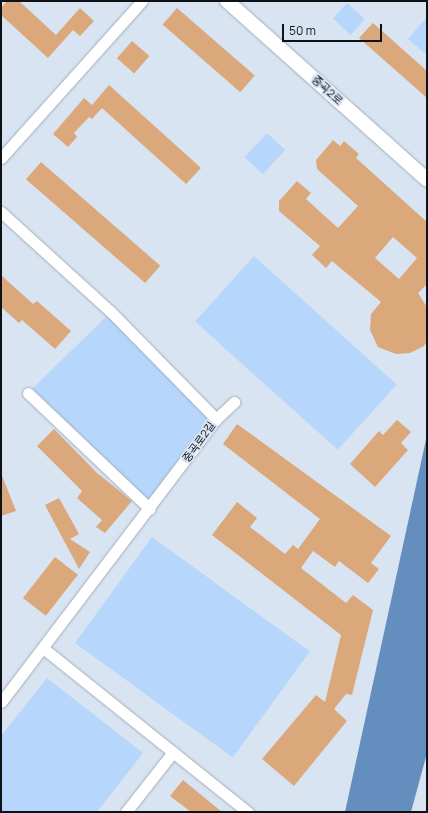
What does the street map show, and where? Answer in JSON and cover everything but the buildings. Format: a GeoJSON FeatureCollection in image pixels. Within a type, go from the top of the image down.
{"type":"FeatureCollection","features":[{"type":"Feature","properties":{"kind":"street"},"geometry":{"type":"LineString","coordinates":[[1,158],[142,1]]}},
{"type":"Feature","properties":{"kind":"street","name":"중곡2로"},"geometry":{"type":"LineString","coordinates":[[227,1],[427,180]]}},
{"type":"Feature","properties":{"kind":"street","name":"중곡로2길"},"geometry":{"type":"LineString","coordinates":[[1,212],[111,312],[216,419],[150,509],[1,702]]}},
{"type":"Feature","properties":{"kind":"street"},"geometry":{"type":"LineString","coordinates":[[28,392],[150,509]]}},
{"type":"Feature","properties":{"kind":"street"},"geometry":{"type":"LineString","coordinates":[[216,419],[234,402]]}},
{"type":"Feature","properties":{"kind":"street"},"geometry":{"type":"LineString","coordinates":[[42,648],[248,812]]}},
{"type":"Feature","properties":{"kind":"street"},"geometry":{"type":"LineString","coordinates":[[126,812],[173,752]]}},
{"type":"Feature","properties":{"kind":"shaded area"},"geometry":{"type":"Polygon","coordinates":[[[347,3],[365,19],[351,35],[333,19],[347,3]]]}},
{"type":"Feature","properties":{"kind":"shaded area"},"geometry":{"type":"Polygon","coordinates":[[[427,17],[427,55],[408,39],[427,17]]]}},
{"type":"Feature","properties":{"kind":"shaded area"},"geometry":{"type":"Polygon","coordinates":[[[267,133],[285,150],[263,174],[244,157],[267,133]]]}},
{"type":"Feature","properties":{"kind":"shaded area"},"geometry":{"type":"Polygon","coordinates":[[[254,256],[397,384],[338,450],[195,321],[254,256]]]}},
{"type":"Feature","properties":{"kind":"shaded area"},"geometry":{"type":"Polygon","coordinates":[[[111,312],[216,419],[150,509],[28,393],[111,312]]]}},
{"type":"Feature","properties":{"kind":"shaded area"},"geometry":{"type":"Polygon","coordinates":[[[427,435],[427,753],[411,812],[345,812],[427,435]]]}},
{"type":"Feature","properties":{"kind":"shaded area"},"geometry":{"type":"Polygon","coordinates":[[[152,537],[310,652],[233,758],[75,643],[152,537]]]}},
{"type":"Feature","properties":{"kind":"shaded area"},"geometry":{"type":"Polygon","coordinates":[[[47,678],[143,753],[97,812],[1,812],[1,736],[47,678]]]}}]}
